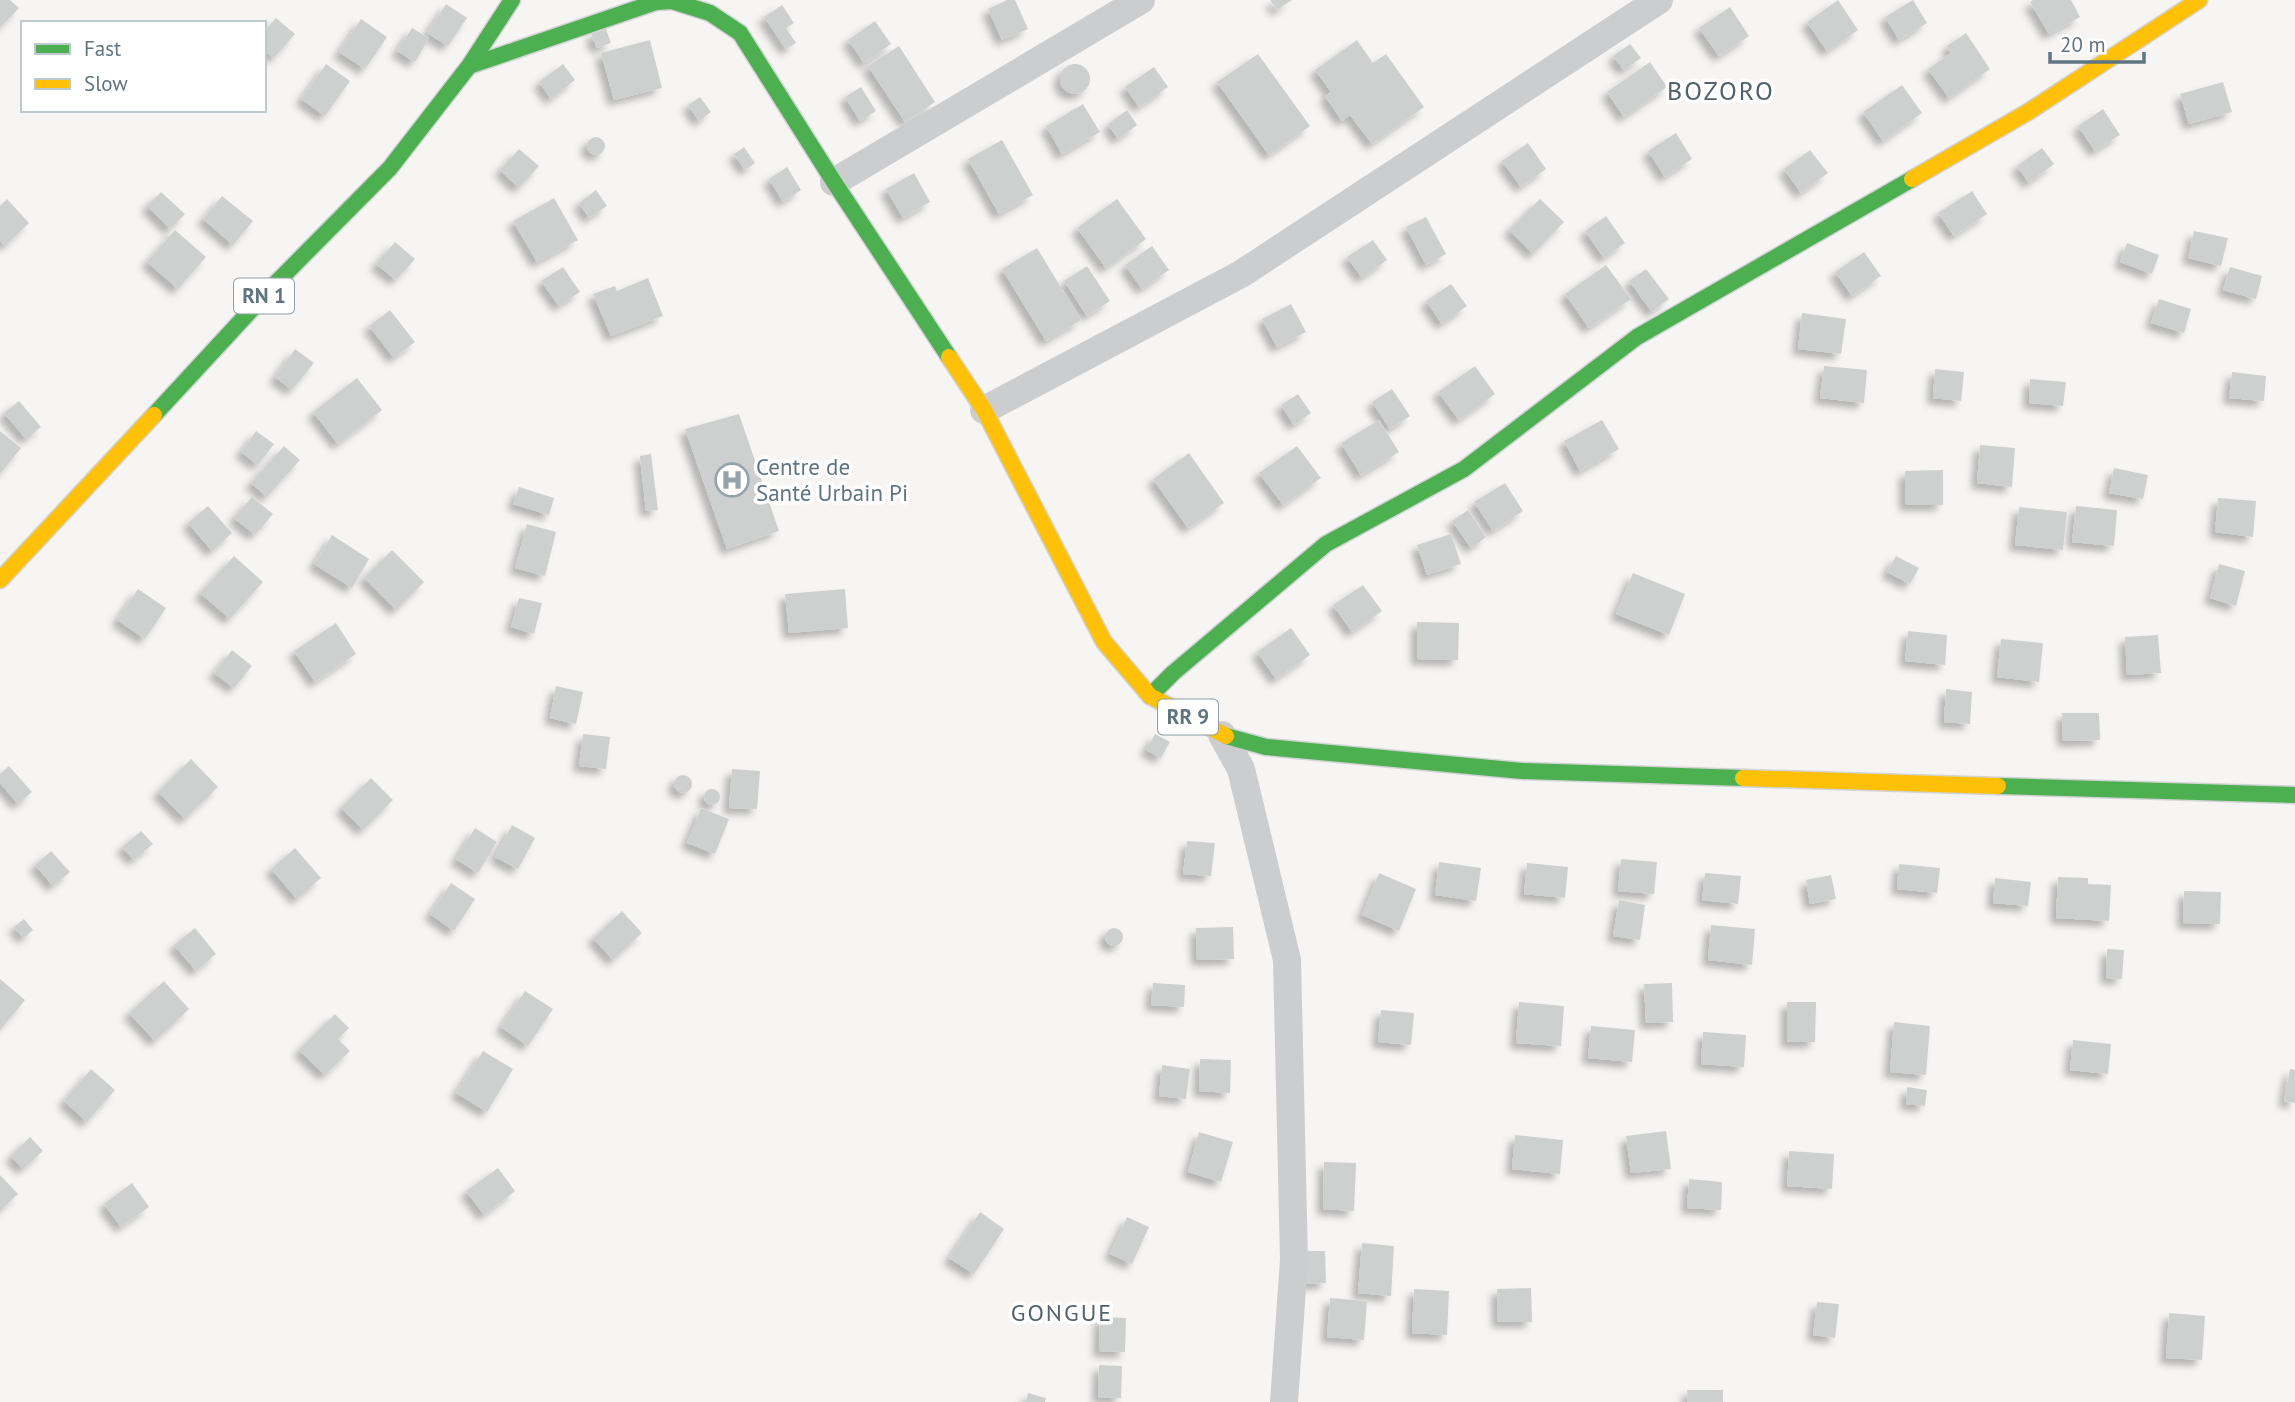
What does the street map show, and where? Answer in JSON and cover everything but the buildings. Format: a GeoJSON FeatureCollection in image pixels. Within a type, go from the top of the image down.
{"type":"FeatureCollection","features":[{"type":"Feature","properties":{"kind":"main road","name":"RN 1"},"geometry":{"type":"LineString","coordinates":[[0,580],[276,283],[390,168],[469,66],[512,0]]}},
{"type":"Feature","properties":{"kind":"main road"},"geometry":{"type":"LineString","coordinates":[[1150,696],[1173,673],[1326,544],[1464,469],[1637,337],[2028,112],[2199,0]]}},
{"type":"Feature","properties":{"kind":"main road","name":"RR 9"},"geometry":{"type":"LineString","coordinates":[[469,66],[656,2],[672,1],[710,13],[740,33]]}},
{"type":"Feature","properties":{"kind":"main road","name":"RR 9"},"geometry":{"type":"LineString","coordinates":[[731,11],[740,33],[834,182],[984,410],[1104,642],[1150,696],[1222,735],[1266,747],[1522,771],[2295,795]]}},
{"type":"Feature","properties":{"kind":"street"},"geometry":{"type":"LineString","coordinates":[[834,182],[1141,0]]}},
{"type":"Feature","properties":{"kind":"street"},"geometry":{"type":"LineString","coordinates":[[984,410],[1241,274],[1659,0]]}},
{"type":"Feature","properties":{"kind":"street"},"geometry":{"type":"LineString","coordinates":[[1222,735],[1241,769],[1287,960],[1294,1260],[1284,1402]]}},
{"type":"Feature","properties":{"kind":"traffic: fast"},"geometry":{"type":"LineString","coordinates":[[154,415],[276,283],[390,168],[469,66],[512,0]]}},
{"type":"Feature","properties":{"kind":"traffic: fast"},"geometry":{"type":"LineString","coordinates":[[469,66],[656,2],[672,1],[710,13],[740,33],[949,357]]}},
{"type":"Feature","properties":{"kind":"traffic: fast"},"geometry":{"type":"LineString","coordinates":[[1150,696],[1173,673],[1326,544],[1464,469],[1637,337],[1912,179]]}},
{"type":"Feature","properties":{"kind":"traffic: fast"},"geometry":{"type":"LineString","coordinates":[[1226,736],[1266,747],[1522,771],[1743,778]]}},
{"type":"Feature","properties":{"kind":"traffic: fast"},"geometry":{"type":"LineString","coordinates":[[1998,786],[2295,795]]}},
{"type":"Feature","properties":{"kind":"traffic: slow"},"geometry":{"type":"LineString","coordinates":[[1912,179],[2028,112],[2199,0]]}},
{"type":"Feature","properties":{"kind":"traffic: slow"},"geometry":{"type":"LineString","coordinates":[[949,357],[984,410],[1104,642],[1150,696],[1226,736]]}},
{"type":"Feature","properties":{"kind":"traffic: slow"},"geometry":{"type":"LineString","coordinates":[[0,580],[154,415]]}},
{"type":"Feature","properties":{"kind":"traffic: slow"},"geometry":{"type":"LineString","coordinates":[[1743,778],[1998,786]]}},
{"type":"Feature","properties":{"kind":"place","name":"Centre de Santé Urbain Pi"},"geometry":{"type":"Point","coordinates":[732,480]}},
{"type":"Feature","properties":{"kind":"district","name":"BOZORO"},"geometry":{"type":"Point","coordinates":[1721,91]}},
{"type":"Feature","properties":{"kind":"district","name":"GONGUE"},"geometry":{"type":"Point","coordinates":[1062,1313]}}]}
